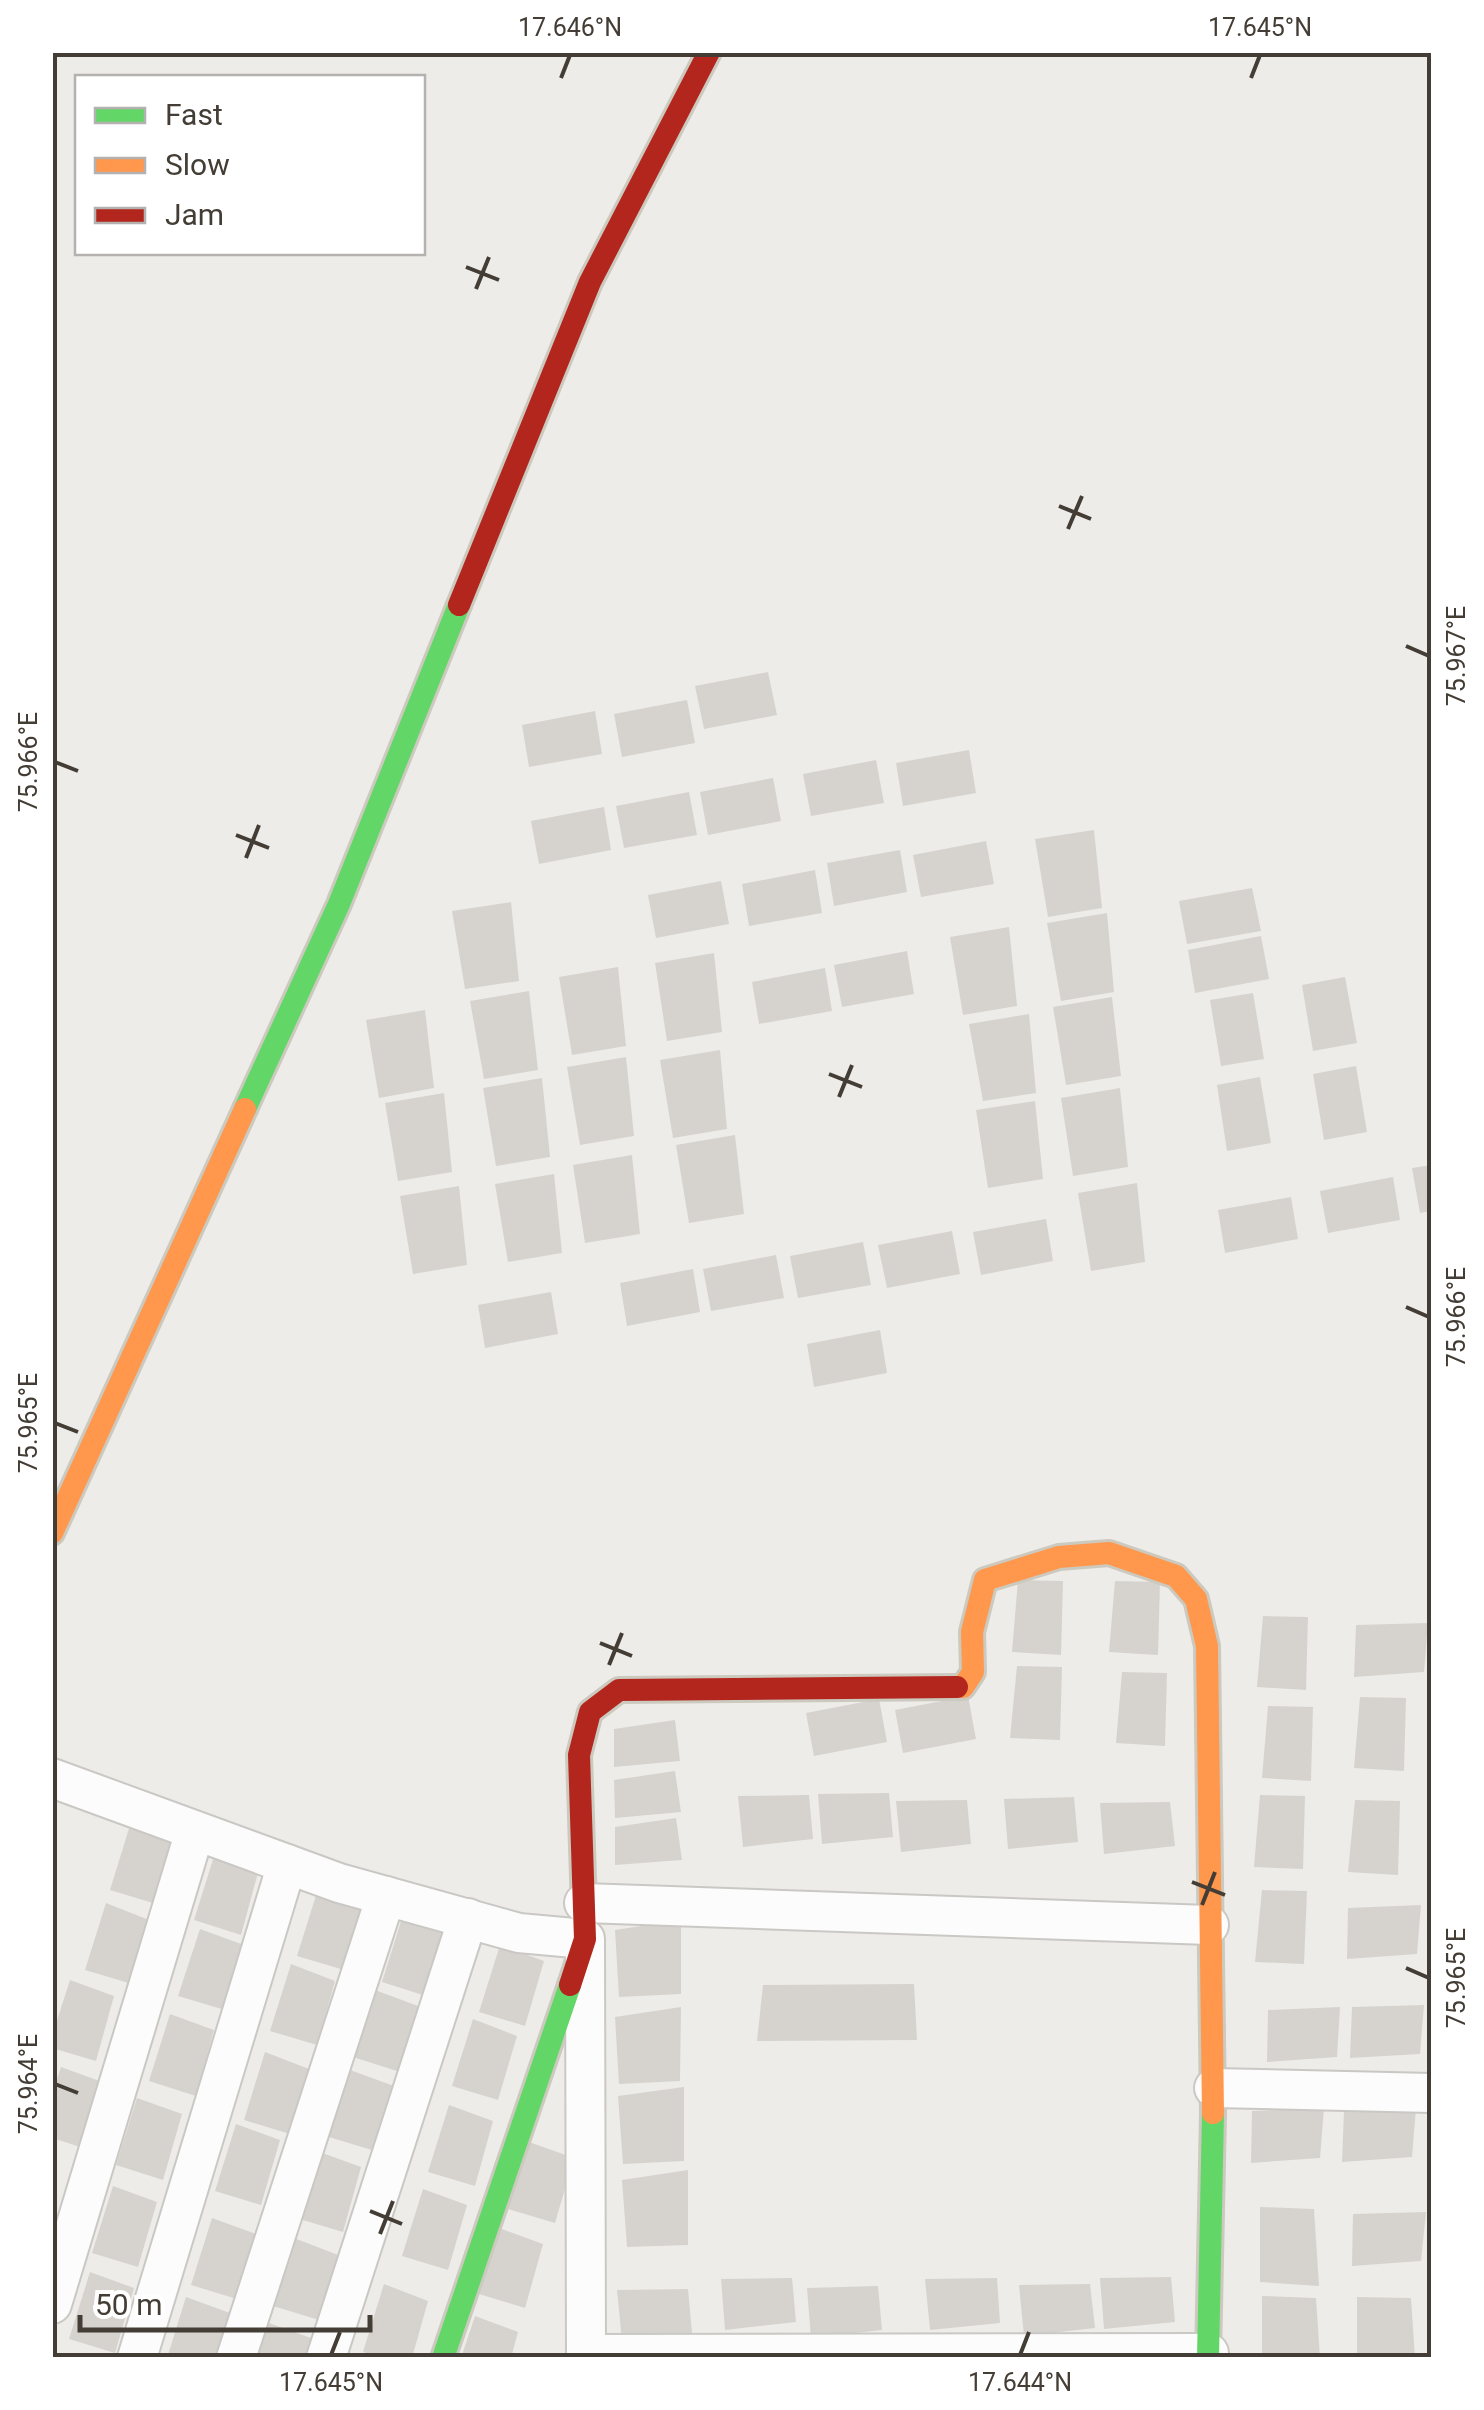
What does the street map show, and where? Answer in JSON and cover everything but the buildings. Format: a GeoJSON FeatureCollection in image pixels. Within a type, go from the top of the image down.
{"type":"FeatureCollection","features":[{"type":"Feature","properties":{"kind":"street"},"geometry":{"type":"LineString","coordinates":[[52,1532],[339,904],[590,282],[709,52]]}},
{"type":"Feature","properties":{"kind":"street"},"geometry":{"type":"LineString","coordinates":[[1109,1553],[1176,1576],[1196,1599],[1206,1646],[1214,2088],[1208,2355],[586,2356],[584,1921],[579,1754],[590,1712],[619,1690],[963,1687],[973,1672],[972,1632],[985,1580],[1059,1557],[1109,1553]]}},
{"type":"Feature","properties":{"kind":"street"},"geometry":{"type":"LineString","coordinates":[[52,1778],[287,1864],[519,1933],[584,1921],[1209,1925]]}},
{"type":"Feature","properties":{"kind":"street"},"geometry":{"type":"LineString","coordinates":[[52,2304],[195,1832]]}},
{"type":"Feature","properties":{"kind":"street"},"geometry":{"type":"LineString","coordinates":[[137,2358],[287,1864]]}},
{"type":"Feature","properties":{"kind":"street"},"geometry":{"type":"LineString","coordinates":[[236,2358],[386,1896]]}},
{"type":"Feature","properties":{"kind":"street"},"geometry":{"type":"LineString","coordinates":[[326,2358],[468,1918]]}},
{"type":"Feature","properties":{"kind":"street"},"geometry":{"type":"LineString","coordinates":[[443,2358],[584,1921]]}},
{"type":"Feature","properties":{"kind":"street"},"geometry":{"type":"LineString","coordinates":[[1214,2088],[1432,2093]]}},
{"type":"Feature","properties":{"kind":"traffic: fast"},"geometry":{"type":"LineString","coordinates":[[245,1109],[339,904],[459,605]]}},
{"type":"Feature","properties":{"kind":"traffic: fast"},"geometry":{"type":"LineString","coordinates":[[443,2358],[570,1985]]}},
{"type":"Feature","properties":{"kind":"traffic: fast"},"geometry":{"type":"LineString","coordinates":[[1208,2358],[1213,2113]]}},
{"type":"Feature","properties":{"kind":"traffic: slow"},"geometry":{"type":"LineString","coordinates":[[52,1533],[245,1109]]}},
{"type":"Feature","properties":{"kind":"traffic: slow"},"geometry":{"type":"LineString","coordinates":[[957,1687],[963,1687],[973,1672],[972,1632],[985,1580],[1059,1557],[1109,1553],[1176,1576],[1196,1599],[1207,1646],[1213,2113]]}},
{"type":"Feature","properties":{"kind":"traffic: jam"},"geometry":{"type":"LineString","coordinates":[[459,605],[590,282],[709,52]]}},
{"type":"Feature","properties":{"kind":"traffic: jam"},"geometry":{"type":"LineString","coordinates":[[570,1985],[585,1939],[579,1755],[590,1712],[619,1690],[957,1687]]}}]}
